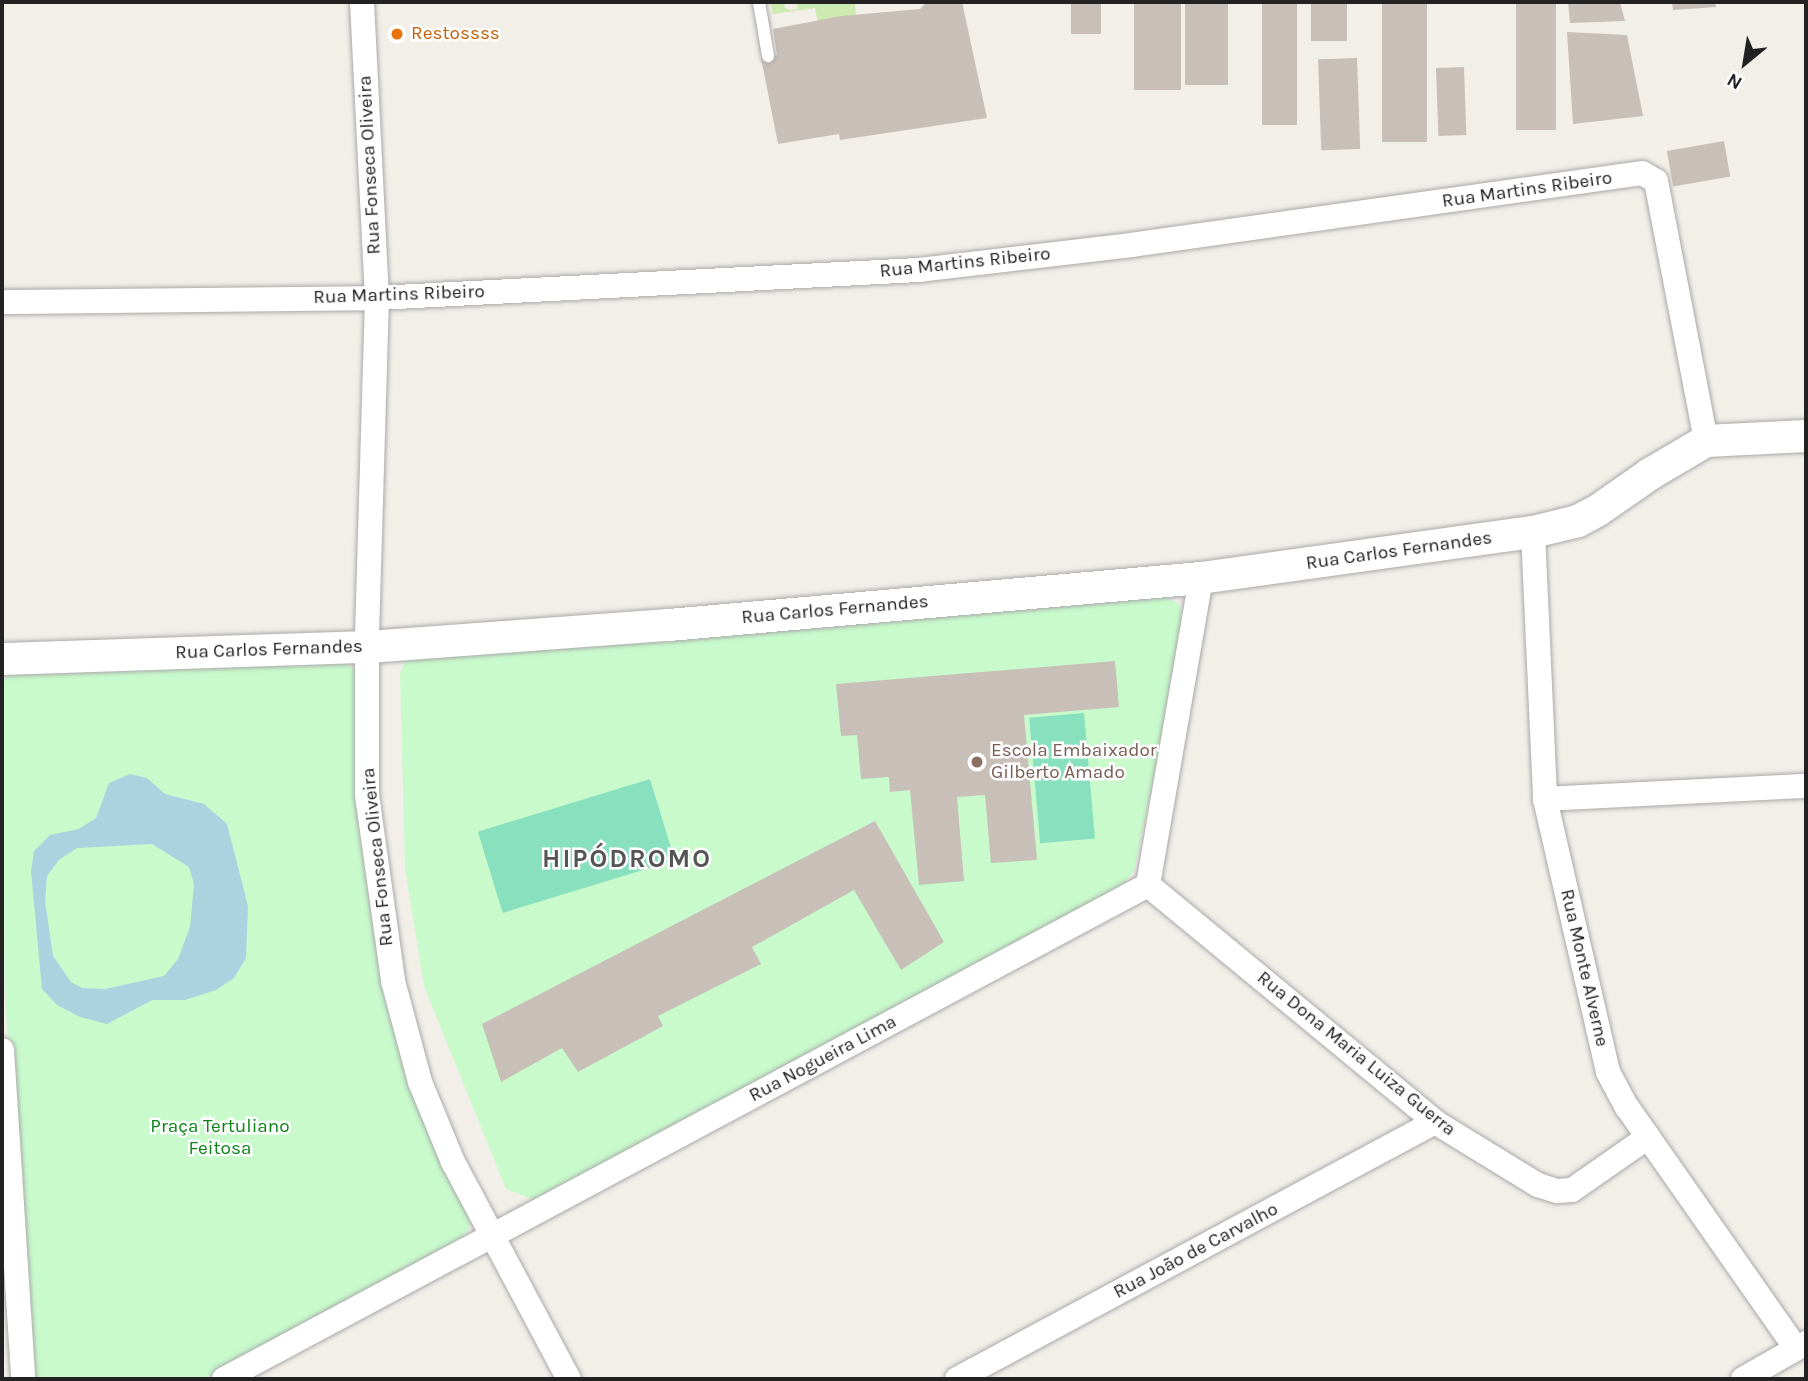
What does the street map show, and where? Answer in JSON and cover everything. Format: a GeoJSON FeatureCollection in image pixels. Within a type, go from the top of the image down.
{"type":"FeatureCollection","features":[{"type":"Feature","properties":{"kind":"street","name":"Rua Fonseca Oliveira"},"geometry":{"type":"LineString","coordinates":[[362,2],[377,298],[367,647],[367,795],[393,981],[420,1082],[453,1162],[491,1238],[569,1379]]}},
{"type":"Feature","properties":{"kind":"street","name":"Rua Martins Ribeiro"},"geometry":{"type":"LineString","coordinates":[[2,302],[377,298],[919,270],[1131,245],[1642,173],[1656,181],[1706,441]]}},
{"type":"Feature","properties":{"kind":"street"},"geometry":{"type":"LineString","coordinates":[[1706,441],[1806,436]]}},
{"type":"Feature","properties":{"kind":"street","name":"Rua Carlos Fernandes"},"geometry":{"type":"LineString","coordinates":[[2,659],[367,647],[669,625],[1201,578],[1533,532],[1578,521],[1706,441]]}},
{"type":"Feature","properties":{"kind":"street","name":"Rua Monte Alverne"},"geometry":{"type":"LineString","coordinates":[[1533,532],[1545,799],[1608,1072],[1648,1138],[1801,1345]]}},
{"type":"Feature","properties":{"kind":"street"},"geometry":{"type":"LineString","coordinates":[[1148,885],[1201,578]]}},
{"type":"Feature","properties":{"kind":"street"},"geometry":{"type":"LineString","coordinates":[[1545,799],[1806,786]]}},
{"type":"Feature","properties":{"kind":"street","name":"Rua Dona Maria Luiza Guerra"},"geometry":{"type":"LineString","coordinates":[[1148,885],[1435,1122],[1538,1185],[1557,1191],[1572,1190],[1648,1138]]}},
{"type":"Feature","properties":{"kind":"street","name":"Rua Nogueira Lima"},"geometry":{"type":"LineString","coordinates":[[224,1379],[1148,885]]}},
{"type":"Feature","properties":{"kind":"street"},"geometry":{"type":"LineString","coordinates":[[2,1049],[23,1379]]}},
{"type":"Feature","properties":{"kind":"street","name":"Rua João de Carvalho"},"geometry":{"type":"LineString","coordinates":[[957,1379],[1435,1122]]}},
{"type":"Feature","properties":{"kind":"street"},"geometry":{"type":"LineString","coordinates":[[1743,1379],[1801,1345]]}},
{"type":"Feature","properties":{"kind":"lane"},"geometry":{"type":"LineString","coordinates":[[759,2],[768,57]]}},
{"type":"Feature","properties":{"kind":"green space"},"geometry":{"type":"Polygon","coordinates":[[[770,2],[783,2],[785,8],[790,10],[798,9],[797,2],[855,2],[856,15],[818,23],[815,8],[773,14],[770,2]]]}},
{"type":"Feature","properties":{"kind":"green space"},"geometry":{"type":"Polygon","coordinates":[[[1165,596],[1180,605],[1185,631],[1134,871],[1117,890],[549,1197],[532,1199],[506,1189],[424,986],[405,868],[400,674],[405,662],[418,654],[1165,596]]]}},
{"type":"Feature","properties":{"kind":"green space","name":"Praça Tertuliano Feitosa"},"geometry":{"type":"Polygon","coordinates":[[[343,661],[356,671],[375,908],[471,1221],[468,1230],[461,1239],[445,1250],[204,1379],[36,1379],[5,1000],[2,682],[10,674],[343,661]]]}},
{"type":"Feature","properties":{"kind":"green space"},"geometry":{"type":"Polygon","coordinates":[[[1084,713],[1095,839],[1040,843],[1029,718],[1084,713]]]}},
{"type":"Feature","properties":{"kind":"green space"},"geometry":{"type":"Polygon","coordinates":[[[650,779],[675,860],[503,913],[478,832],[650,779]]]}},
{"type":"Feature","properties":{"kind":"water"},"geometry":{"type":"Polygon","coordinates":[[[130,774],[147,778],[165,794],[204,804],[227,824],[248,906],[246,958],[234,978],[216,990],[185,1000],[152,1000],[107,1024],[80,1017],[57,1005],[42,989],[31,871],[34,851],[50,835],[79,829],[96,818],[109,783],[130,774]],[[152,844],[77,848],[59,860],[47,876],[45,901],[53,956],[71,982],[82,988],[105,989],[164,976],[178,959],[190,927],[194,884],[189,867],[152,844]]]}},
{"type":"Feature","properties":{"kind":"building"},"geometry":{"type":"Polygon","coordinates":[[[927,2],[962,2],[987,118],[840,140],[839,134],[778,144],[761,58],[777,55],[773,29],[841,16],[920,9],[927,2]]]}},
{"type":"Feature","properties":{"kind":"building"},"geometry":{"type":"Polygon","coordinates":[[[1071,2],[1101,2],[1101,34],[1071,34],[1071,2]]]}},
{"type":"Feature","properties":{"kind":"building"},"geometry":{"type":"Polygon","coordinates":[[[1134,2],[1181,2],[1181,90],[1134,90],[1134,2]]]}},
{"type":"Feature","properties":{"kind":"building"},"geometry":{"type":"Polygon","coordinates":[[[1185,2],[1228,2],[1228,85],[1185,85],[1185,2]]]}},
{"type":"Feature","properties":{"kind":"building"},"geometry":{"type":"Polygon","coordinates":[[[1262,2],[1297,2],[1297,125],[1262,125],[1262,2]]]}},
{"type":"Feature","properties":{"kind":"building"},"geometry":{"type":"Polygon","coordinates":[[[1311,2],[1347,2],[1347,41],[1311,41],[1311,2]]]}},
{"type":"Feature","properties":{"kind":"building"},"geometry":{"type":"Polygon","coordinates":[[[1382,2],[1427,2],[1427,142],[1382,142],[1382,2]]]}},
{"type":"Feature","properties":{"kind":"building"},"geometry":{"type":"Polygon","coordinates":[[[1516,2],[1556,2],[1556,130],[1516,130],[1516,2]]]}},
{"type":"Feature","properties":{"kind":"building"},"geometry":{"type":"Polygon","coordinates":[[[1568,2],[1620,2],[1625,21],[1570,23],[1568,2]]]}},
{"type":"Feature","properties":{"kind":"building"},"geometry":{"type":"Polygon","coordinates":[[[1672,2],[1715,2],[1716,7],[1673,10],[1672,2]]]}},
{"type":"Feature","properties":{"kind":"building"},"geometry":{"type":"Polygon","coordinates":[[[1567,32],[1627,35],[1643,116],[1573,124],[1567,32]]]}},
{"type":"Feature","properties":{"kind":"building"},"geometry":{"type":"Polygon","coordinates":[[[1357,58],[1360,149],[1321,150],[1318,59],[1357,58]]]}},
{"type":"Feature","properties":{"kind":"building"},"geometry":{"type":"Polygon","coordinates":[[[1464,67],[1466,135],[1438,136],[1436,68],[1464,67]]]}},
{"type":"Feature","properties":{"kind":"building"},"geometry":{"type":"Polygon","coordinates":[[[1724,141],[1730,176],[1673,187],[1667,151],[1724,141]]]}},
{"type":"Feature","properties":{"kind":"building"},"geometry":{"type":"Polygon","coordinates":[[[1115,661],[1119,707],[1024,715],[1037,860],[991,863],[985,795],[957,797],[964,881],[919,885],[910,790],[890,792],[889,777],[861,779],[857,735],[841,736],[836,684],[1115,661]]]}},
{"type":"Feature","properties":{"kind":"building"},"geometry":{"type":"Polygon","coordinates":[[[875,821],[944,942],[901,970],[854,890],[752,947],[761,964],[658,1016],[663,1026],[578,1072],[562,1048],[501,1082],[482,1024],[875,821]]]}},
{"type":"Feature","properties":{"kind":"place","name":"Restossss"},"geometry":{"type":"Point","coordinates":[397,34]}},
{"type":"Feature","properties":{"kind":"place","name":"Escola Embaixador Gilberto Amado"},"geometry":{"type":"Point","coordinates":[977,762]}},
{"type":"Feature","properties":{"kind":"district","name":"HIPÓDROMO"},"geometry":{"type":"Point","coordinates":[627,859]}}]}
